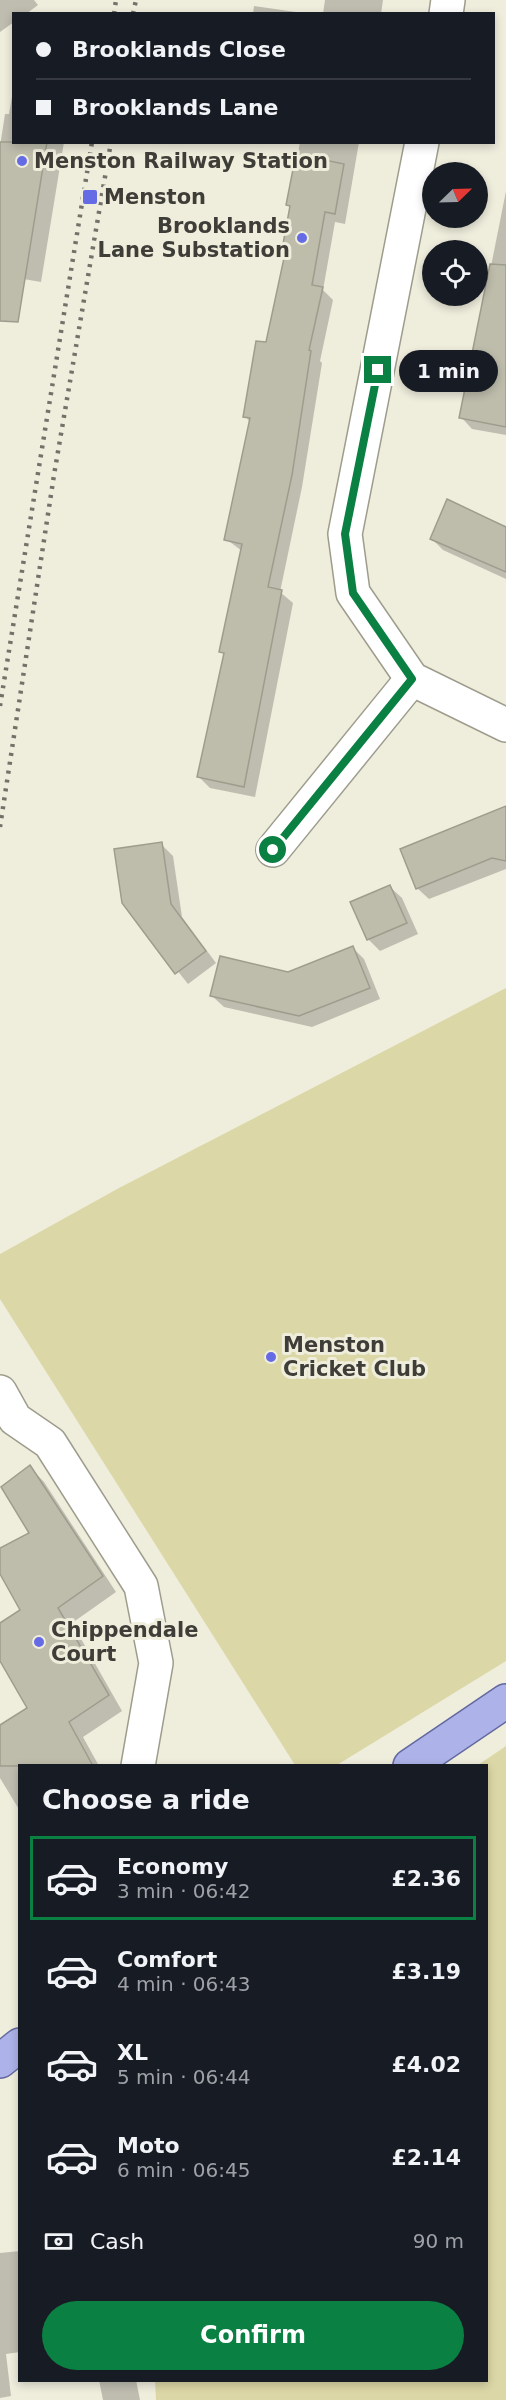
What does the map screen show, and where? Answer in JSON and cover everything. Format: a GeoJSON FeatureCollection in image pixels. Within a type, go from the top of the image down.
{"type":"FeatureCollection","features":[{"type":"Feature","properties":{"kind":"main road"},"geometry":{"type":"LineString","coordinates":[[413,1764],[506,1701]]}},
{"type":"Feature","properties":{"kind":"main road"},"geometry":{"type":"LineString","coordinates":[[0,2061],[18,2047]]}},
{"type":"Feature","properties":{"kind":"street"},"geometry":{"type":"LineString","coordinates":[[422,144],[345,534],[353,593],[412,679],[506,725]]}},
{"type":"Feature","properties":{"kind":"street"},"geometry":{"type":"LineString","coordinates":[[273,850],[412,679]]}},
{"type":"Feature","properties":{"kind":"street"},"geometry":{"type":"LineString","coordinates":[[0,1392],[15,1419],[51,1443],[141,1586],[156,1663],[138,1764]]}},
{"type":"Feature","properties":{"kind":"shaded area","name":"Menston Cricket Club"},"geometry":{"type":"Polygon","coordinates":[[[506,988],[506,1661],[339,1764],[294,1764],[0,1299],[0,1254],[119,1188],[506,988]]]}},
{"type":"Feature","properties":{"kind":"shaded area"},"geometry":{"type":"Polygon","coordinates":[[[506,1746],[506,2400],[156,2400],[155,2382],[488,2382],[488,1764],[479,1764],[506,1746]]]}},
{"type":"Feature","properties":{"kind":"building","name":"Menston Railway Station"},"geometry":{"type":"Polygon","coordinates":[[[0,142],[47,144],[18,322],[0,321],[0,142]]]}},
{"type":"Feature","properties":{"kind":"building"},"geometry":{"type":"Polygon","coordinates":[[[296,154],[344,164],[335,214],[325,212],[312,285],[323,287],[309,350],[311,351],[292,475],[268,587],[282,590],[244,787],[197,777],[224,653],[219,652],[242,544],[224,540],[250,418],[243,417],[256,341],[266,342],[287,244],[283,244],[290,206],[286,205],[296,154]]]}},
{"type":"Feature","properties":{"kind":"building"},"geometry":{"type":"Polygon","coordinates":[[[490,264],[506,265],[506,427],[459,418],[482,306],[488,306],[490,264]]]}},
{"type":"Feature","properties":{"kind":"building"},"geometry":{"type":"Polygon","coordinates":[[[447,499],[506,527],[506,572],[430,539],[447,499]]]}},
{"type":"Feature","properties":{"kind":"building"},"geometry":{"type":"Polygon","coordinates":[[[506,806],[506,861],[492,858],[416,889],[400,849],[506,806]]]}},
{"type":"Feature","properties":{"kind":"building"},"geometry":{"type":"Polygon","coordinates":[[[162,842],[171,904],[206,951],[175,974],[122,903],[114,849],[162,842]]]}},
{"type":"Feature","properties":{"kind":"building"},"geometry":{"type":"Polygon","coordinates":[[[390,885],[407,923],[367,940],[350,902],[390,885]]]}},
{"type":"Feature","properties":{"kind":"building"},"geometry":{"type":"Polygon","coordinates":[[[353,946],[370,988],[299,1016],[210,996],[220,956],[288,972],[353,946]]]}},
{"type":"Feature","properties":{"kind":"building","name":"Chippendale Court"},"geometry":{"type":"Polygon","coordinates":[[[30,1465],[103,1576],[58,1608],[109,1695],[69,1722],[92,1764],[0,1766],[0,1725],[27,1708],[0,1661],[0,1623],[20,1610],[0,1574],[0,1548],[29,1533],[1,1487],[30,1465]]]}},
{"type":"Feature","properties":{"kind":"railway"},"geometry":{"type":"LineString","coordinates":[[114,12],[116,0]]}},
{"type":"Feature","properties":{"kind":"railway"},"geometry":{"type":"LineString","coordinates":[[133,12],[136,0]]}},
{"type":"Feature","properties":{"kind":"railway"},"geometry":{"type":"LineString","coordinates":[[0,706],[92,144]]}},
{"type":"Feature","properties":{"kind":"railway"},"geometry":{"type":"LineString","coordinates":[[0,827],[54,475],[111,144]]}},
{"type":"Feature","properties":{"kind":"place","name":"Menston Railway Station"},"geometry":{"type":"Point","coordinates":[22,161]}},
{"type":"Feature","properties":{"kind":"place","name":"Menston"},"geometry":{"type":"Point","coordinates":[90,197]}},
{"type":"Feature","properties":{"kind":"place","name":"Brooklands Lane Substation"},"geometry":{"type":"Point","coordinates":[302,238]}},
{"type":"Feature","properties":{"kind":"place","name":"Menston Cricket Club"},"geometry":{"type":"Point","coordinates":[271,1357]}},
{"type":"Feature","properties":{"kind":"place","name":"Chippendale Court"},"geometry":{"type":"Point","coordinates":[39,1642]}},
{"type":"Feature","properties":{"kind":"route"},"geometry":{"type":"LineString","coordinates":[[273,850],[412,679],[353,593],[345,534],[378,370]]}}]}
